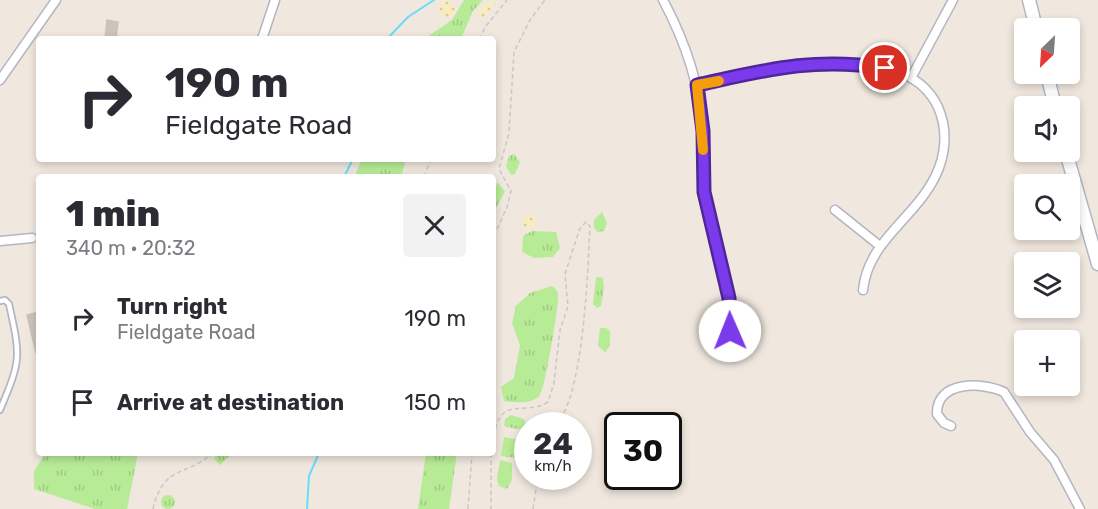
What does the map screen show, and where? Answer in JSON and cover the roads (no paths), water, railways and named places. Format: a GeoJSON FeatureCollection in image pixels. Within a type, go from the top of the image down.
{"type":"FeatureCollection","features":[{"type":"Feature","properties":{"kind":"street"},"geometry":{"type":"LineString","coordinates":[[0,80],[56,0]]}},
{"type":"Feature","properties":{"kind":"street"},"geometry":{"type":"LineString","coordinates":[[263,36],[275,0]]}},
{"type":"Feature","properties":{"kind":"street"},"geometry":{"type":"LineString","coordinates":[[663,0],[675,22],[697,85],[703,131],[704,192],[729,298],[730,331],[727,348]]}},
{"type":"Feature","properties":{"kind":"street"},"geometry":{"type":"LineString","coordinates":[[911,78],[953,0]]}},
{"type":"Feature","properties":{"kind":"street"},"geometry":{"type":"LineString","coordinates":[[1029,0],[1034,18]]}},
{"type":"Feature","properties":{"kind":"street"},"geometry":{"type":"LineString","coordinates":[[697,85],[819,62],[885,68],[911,78],[921,85],[936,104],[944,125],[944,150],[926,192],[880,246],[868,266],[863,290]]}},
{"type":"Feature","properties":{"kind":"street"},"geometry":{"type":"LineString","coordinates":[[1069,162],[1098,264]]}},
{"type":"Feature","properties":{"kind":"street"},"geometry":{"type":"LineString","coordinates":[[835,210],[880,246]]}},
{"type":"Feature","properties":{"kind":"street"},"geometry":{"type":"LineString","coordinates":[[0,241],[32,238]]}},
{"type":"Feature","properties":{"kind":"street"},"geometry":{"type":"LineString","coordinates":[[951,426],[944,423],[937,414],[939,404],[948,393],[966,386],[980,385],[1004,392],[1030,432],[1054,460],[1080,509]]}},
{"type":"Feature","properties":{"kind":"lane"},"geometry":{"type":"LineString","coordinates":[[0,301],[8,302],[19,353],[16,370],[0,410]]}},
{"type":"Feature","properties":{"kind":"waterway"},"geometry":{"type":"LineString","coordinates":[[390,36],[408,17],[434,0]]}},
{"type":"Feature","properties":{"kind":"waterway"},"geometry":{"type":"LineString","coordinates":[[346,174],[352,162]]}},
{"type":"Feature","properties":{"kind":"waterway"},"geometry":{"type":"LineString","coordinates":[[307,509],[309,476],[318,456]]}}]}
